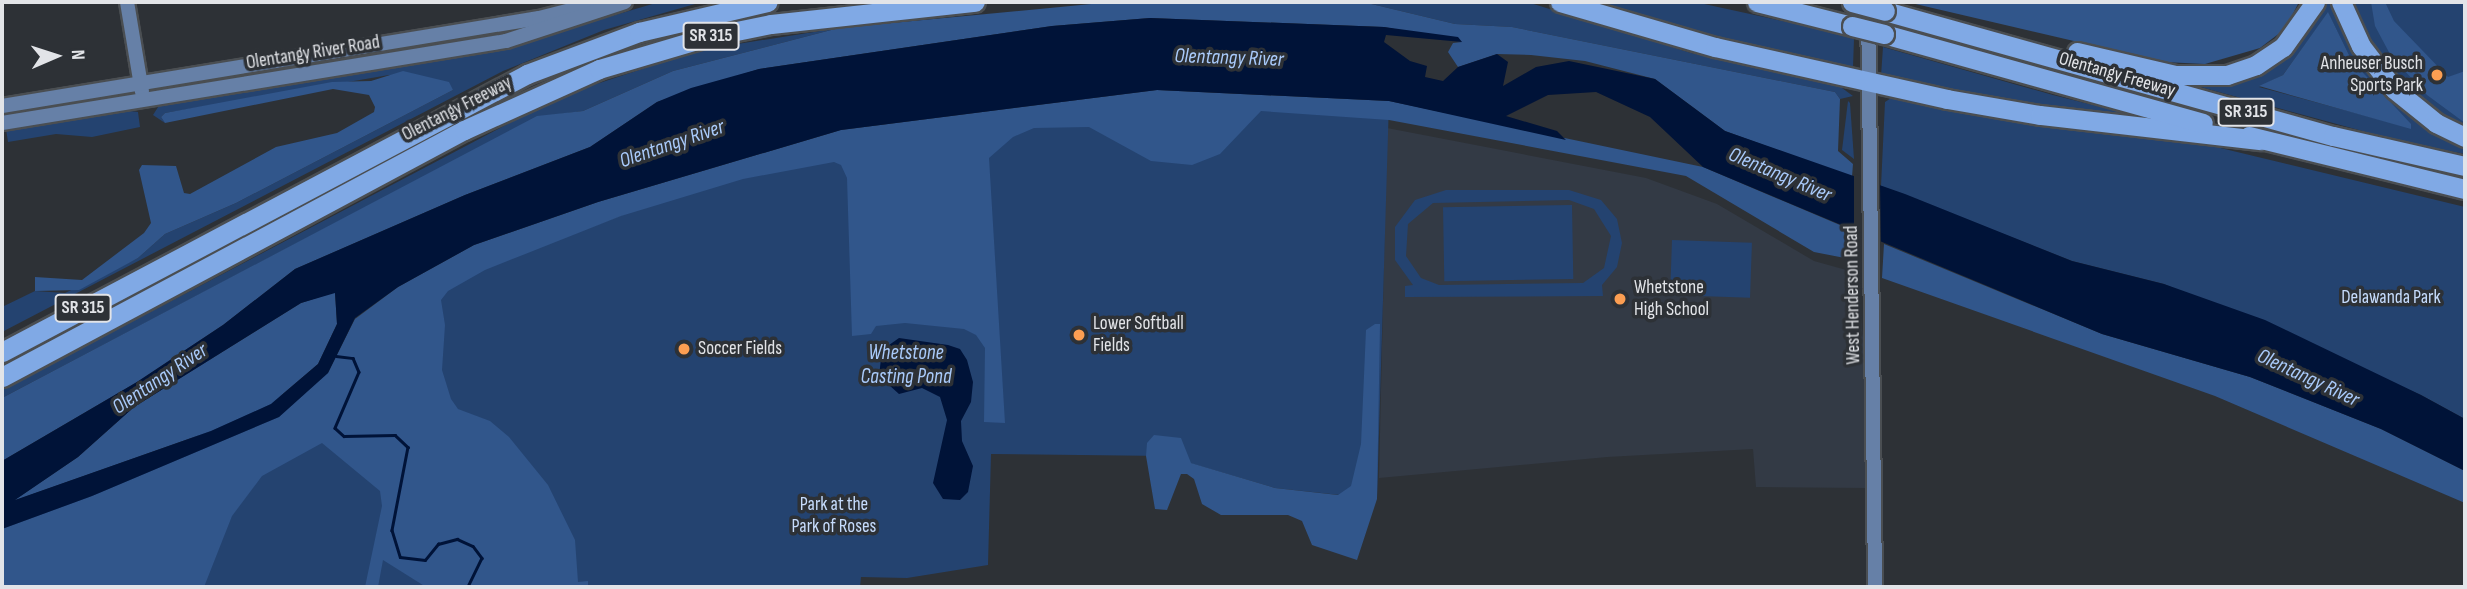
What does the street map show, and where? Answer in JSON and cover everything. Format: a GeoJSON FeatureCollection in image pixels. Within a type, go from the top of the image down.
{"type":"FeatureCollection","features":[{"type":"Feature","properties":{"kind":"highway","name":"Olentangy Freeway"},"geometry":{"type":"LineString","coordinates":[[2,352],[527,74],[639,32],[768,2]]}},
{"type":"Feature","properties":{"kind":"highway","name":"Olentangy Freeway"},"geometry":{"type":"LineString","coordinates":[[2,377],[464,130],[599,69],[707,37],[771,24],[975,2]]}},
{"type":"Feature","properties":{"kind":"highway"},"geometry":{"type":"LineString","coordinates":[[1560,2],[1715,47],[1869,82],[2040,115],[2261,140]]}},
{"type":"Feature","properties":{"kind":"highway","name":"Olentangy Freeway"},"geometry":{"type":"LineString","coordinates":[[1757,2],[1869,11],[2028,51],[2333,136],[2465,166]]}},
{"type":"Feature","properties":{"kind":"highway","name":"Olentangy Freeway"},"geometry":{"type":"LineString","coordinates":[[1851,2],[1869,11],[1884,34],[2261,140],[2465,189]]}},
{"type":"Feature","properties":{"kind":"highway"},"geometry":{"type":"LineString","coordinates":[[2028,51],[2082,53],[2184,76],[2227,75],[2256,65],[2283,47],[2315,2]]}},
{"type":"Feature","properties":{"kind":"highway"},"geometry":{"type":"LineString","coordinates":[[2341,2],[2361,46],[2394,89],[2436,122],[2465,137]]}},
{"type":"Feature","properties":{"kind":"main road"},"geometry":{"type":"LineString","coordinates":[[127,2],[143,100]]}},
{"type":"Feature","properties":{"kind":"main road","name":"Olentangy River Road"},"geometry":{"type":"LineString","coordinates":[[2,106],[539,18],[602,2]]}},
{"type":"Feature","properties":{"kind":"main road","name":"Olentangy River Road"},"geometry":{"type":"LineString","coordinates":[[2,124],[506,41],[625,2]]}},
{"type":"Feature","properties":{"kind":"main road","name":"West Henderson Road"},"geometry":{"type":"LineString","coordinates":[[1869,11],[1875,587]]}},
{"type":"Feature","properties":{"kind":"shaded area"},"geometry":{"type":"Polygon","coordinates":[[[1112,2],[1363,2],[1455,24],[1512,27],[1835,92],[1840,99],[1838,151],[1853,164],[1852,177],[1725,131],[1655,79],[1585,61],[1531,55],[1497,54],[1458,67],[1448,52],[1453,43],[1462,42],[1384,27],[1150,18],[1052,26],[759,69],[657,102],[590,147],[465,195],[295,269],[223,325],[137,382],[2,461],[2,398],[537,116],[583,111],[673,71],[839,28],[1112,2]]]}},
{"type":"Feature","properties":{"kind":"shaded area"},"geometry":{"type":"Polygon","coordinates":[[[1907,2],[2299,2],[2285,29],[2260,48],[2205,64],[2164,62],[1907,2]]]}},
{"type":"Feature","properties":{"kind":"shaded area"},"geometry":{"type":"Polygon","coordinates":[[[2371,2],[2385,2],[2394,21],[2448,77],[2465,71],[2465,123],[2427,95],[2391,56],[2375,26],[2371,2]]]}},
{"type":"Feature","properties":{"kind":"shaded area"},"geometry":{"type":"Polygon","coordinates":[[[2328,12],[2352,61],[2411,124],[2411,129],[2259,86],[2283,75],[2328,12]]]}},
{"type":"Feature","properties":{"kind":"shaded area"},"geometry":{"type":"Polygon","coordinates":[[[403,71],[449,82],[453,90],[236,203],[165,234],[138,258],[79,290],[35,291],[35,277],[82,280],[144,233],[151,223],[139,170],[142,165],[176,166],[184,193],[190,194],[276,147],[337,133],[374,112],[375,107],[369,95],[333,89],[165,123],[161,117],[165,113],[332,82],[371,81],[403,71]]]}},
{"type":"Feature","properties":{"kind":"shaded area"},"geometry":{"type":"Polygon","coordinates":[[[1157,90],[1389,101],[1703,167],[1854,231],[1850,259],[1814,252],[1686,176],[1389,120],[1261,111],[1220,154],[1192,165],[1151,161],[1089,127],[1034,128],[1013,137],[989,158],[1005,423],[984,422],[985,348],[976,335],[964,329],[905,323],[876,326],[871,334],[852,336],[847,178],[841,165],[834,162],[743,179],[621,216],[485,270],[448,291],[441,300],[445,325],[442,370],[451,399],[458,409],[490,421],[509,437],[548,485],[575,540],[578,582],[588,581],[588,587],[426,587],[383,560],[378,587],[365,587],[382,506],[380,491],[322,443],[262,476],[232,516],[204,587],[2,587],[2,529],[92,496],[279,417],[328,373],[355,319],[398,287],[474,245],[598,202],[841,130],[1157,90]]]}},
{"type":"Feature","properties":{"kind":"shaded area","name":"Whetstone High School"},"geometry":{"type":"Polygon","coordinates":[[[1387,128],[1646,178],[1717,204],[1814,261],[1857,273],[1867,381],[1868,488],[1756,487],[1753,449],[1607,457],[1379,478],[1387,128]]]}},
{"type":"Feature","properties":{"kind":"shaded area"},"geometry":{"type":"Polygon","coordinates":[[[1884,244],[2102,334],[2250,377],[2381,429],[2465,471],[2465,503],[2215,396],[1882,278],[1884,244]]]}},
{"type":"Feature","properties":{"kind":"shaded area"},"geometry":{"type":"Polygon","coordinates":[[[335,292],[337,324],[318,364],[271,404],[211,431],[13,501],[78,457],[134,407],[301,303],[335,292]]]}},
{"type":"Feature","properties":{"kind":"shaded area"},"geometry":{"type":"Polygon","coordinates":[[[1380,324],[1377,499],[1357,560],[1312,545],[1302,521],[1288,515],[1221,515],[1202,504],[1194,479],[1187,474],[1181,474],[1167,510],[1155,509],[1146,456],[1147,443],[1154,435],[1181,438],[1191,463],[1275,488],[1338,495],[1351,486],[1361,444],[1366,330],[1380,324]]]}},
{"type":"Feature","properties":{"kind":"green space"},"geometry":{"type":"Polygon","coordinates":[[[659,2],[702,2],[604,30],[503,71],[2,332],[2,307],[35,291],[65,293],[138,258],[165,234],[236,203],[453,90],[389,75],[165,113],[161,117],[165,123],[153,115],[160,104],[511,46],[659,2]]]}},
{"type":"Feature","properties":{"kind":"green space"},"geometry":{"type":"Polygon","coordinates":[[[1363,2],[1527,2],[1691,53],[1838,85],[1853,96],[1840,99],[1835,92],[1512,27],[1455,24],[1363,2]]]}},
{"type":"Feature","properties":{"kind":"green space"},"geometry":{"type":"Polygon","coordinates":[[[1577,2],[1695,2],[1824,30],[1854,39],[1853,67],[1757,51],[1577,2]]]}},
{"type":"Feature","properties":{"kind":"green space"},"geometry":{"type":"Polygon","coordinates":[[[2322,2],[2338,2],[2354,41],[2465,142],[2465,154],[2403,142],[2193,85],[2193,81],[2251,72],[2322,2]],[[2328,13],[2283,75],[2259,87],[2411,128],[2352,61],[2328,13]]]}},
{"type":"Feature","properties":{"kind":"green space","name":"Anheuser Busch Sports Park"},"geometry":{"type":"Polygon","coordinates":[[[2348,2],[2465,2],[2465,131],[2432,114],[2382,66],[2348,2]]]}},
{"type":"Feature","properties":{"kind":"green space"},"geometry":{"type":"Polygon","coordinates":[[[839,28],[673,71],[583,111],[537,117],[2,398],[2,390],[563,95],[700,50],[839,28]]]}},
{"type":"Feature","properties":{"kind":"green space"},"geometry":{"type":"Polygon","coordinates":[[[1883,47],[2137,116],[2047,112],[1881,76],[1883,47]]]}},
{"type":"Feature","properties":{"kind":"green space","name":"Delawanda Park"},"geometry":{"type":"Polygon","coordinates":[[[1899,93],[1953,111],[2179,138],[2465,207],[2465,419],[2421,395],[2164,284],[2072,261],[1881,186],[1885,102],[1899,93]]]}},
{"type":"Feature","properties":{"kind":"green space","name":"Park at the Park of Roses"},"geometry":{"type":"Polygon","coordinates":[[[1389,101],[1377,499],[1275,488],[1166,456],[991,454],[988,565],[907,578],[861,577],[860,587],[2,587],[2,529],[328,373],[355,319],[841,130],[1389,101]]]}},
{"type":"Feature","properties":{"kind":"green space"},"geometry":{"type":"Polygon","coordinates":[[[1848,101],[1850,103],[1854,159],[1842,150],[1848,101]]]}},
{"type":"Feature","properties":{"kind":"green space"},"geometry":{"type":"Polygon","coordinates":[[[122,110],[138,112],[140,127],[92,137],[56,134],[8,142],[6,129],[122,110]]]}},
{"type":"Feature","properties":{"kind":"green space"},"geometry":{"type":"Polygon","coordinates":[[[1446,190],[1569,190],[1601,200],[1617,219],[1622,243],[1617,267],[1602,285],[1603,296],[1405,297],[1405,286],[1413,285],[1395,260],[1395,227],[1415,200],[1446,190]],[[1569,200],[1433,203],[1408,224],[1406,256],[1421,278],[1439,285],[1583,283],[1604,268],[1611,236],[1594,209],[1569,200]]]}},
{"type":"Feature","properties":{"kind":"green space"},"geometry":{"type":"Polygon","coordinates":[[[1572,205],[1573,279],[1444,281],[1443,207],[1572,205]]]}},
{"type":"Feature","properties":{"kind":"green space"},"geometry":{"type":"Polygon","coordinates":[[[1672,240],[1752,243],[1750,298],[1670,295],[1672,240]]]}},
{"type":"Feature","properties":{"kind":"water","name":"Olentangy River"},"geometry":{"type":"Polygon","coordinates":[[[1150,18],[1384,27],[1458,37],[1462,42],[1386,35],[1384,42],[1410,61],[1427,66],[1425,77],[1443,81],[1458,67],[1497,54],[1508,62],[1503,86],[1536,67],[1569,61],[1655,79],[1725,131],[1905,194],[2072,261],[2164,284],[2265,320],[2421,395],[2465,419],[2465,471],[2381,429],[2250,377],[2102,334],[1703,167],[1650,117],[1596,92],[1548,95],[1506,116],[1557,131],[1566,140],[1389,101],[1157,90],[841,130],[598,202],[474,245],[398,287],[355,318],[328,373],[279,417],[92,496],[2,529],[2,461],[137,382],[223,325],[295,269],[465,195],[590,147],[657,102],[691,88],[759,69],[1052,26],[1150,18]],[[335,293],[301,303],[134,407],[78,457],[15,500],[211,431],[271,404],[318,364],[337,324],[335,293]]]}},
{"type":"Feature","properties":{"kind":"water","name":"Whetstone Casting Pond"},"geometry":{"type":"Polygon","coordinates":[[[899,338],[948,345],[960,349],[967,360],[973,382],[971,402],[961,421],[962,441],[973,466],[968,492],[960,500],[943,499],[933,483],[947,420],[940,397],[922,388],[899,394],[879,376],[882,350],[899,338]]]}},
{"type":"Feature","properties":{"kind":"pier"},"geometry":{"type":"Polygon","coordinates":[[[1854,174],[1880,182],[1881,247],[1854,234],[1854,174]]]}},
{"type":"Feature","properties":{"kind":"waterway"},"geometry":{"type":"LineString","coordinates":[[336,356],[353,358],[359,372],[335,428],[344,436],[395,435],[408,447],[392,530],[400,557],[425,560],[438,544],[457,539],[473,546],[482,558],[468,587]]}},
{"type":"Feature","properties":{"kind":"place","name":"Anheuser Busch Sports Park"},"geometry":{"type":"Point","coordinates":[2437,75]}},
{"type":"Feature","properties":{"kind":"place","name":"Whetstone High School"},"geometry":{"type":"Point","coordinates":[1620,299]}},
{"type":"Feature","properties":{"kind":"place","name":"Lower Softball Fields"},"geometry":{"type":"Point","coordinates":[1079,335]}},
{"type":"Feature","properties":{"kind":"place","name":"Soccer Fields"},"geometry":{"type":"Point","coordinates":[684,349]}}]}
